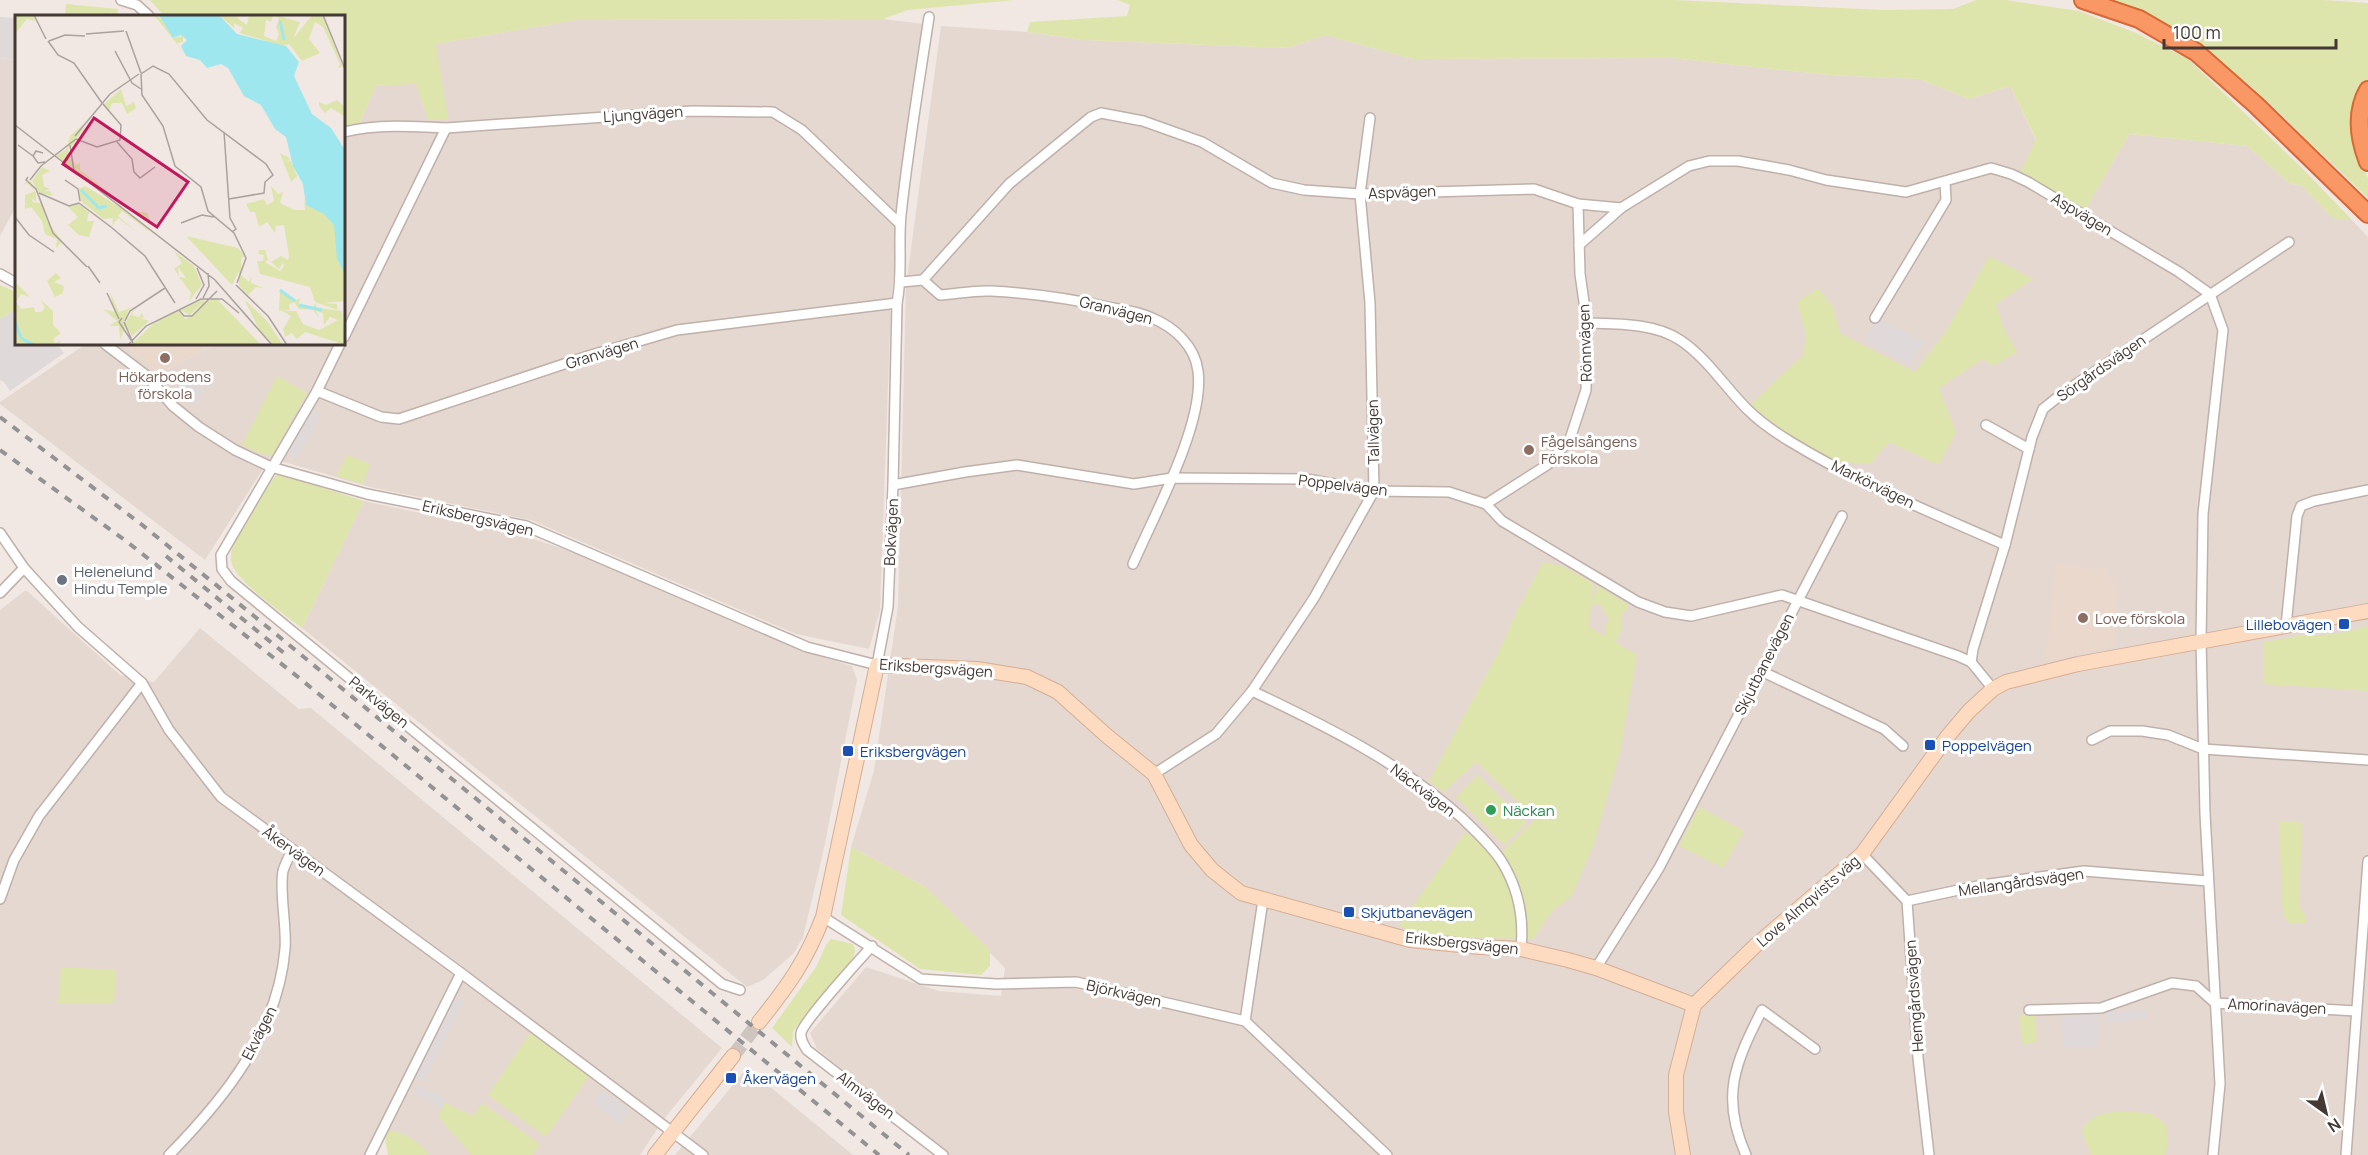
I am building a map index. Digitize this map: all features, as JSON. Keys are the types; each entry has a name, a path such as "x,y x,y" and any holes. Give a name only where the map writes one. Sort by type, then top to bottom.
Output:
{"highway":[{"path":"2083,0 2139,19 2196,52 2248,98 2368,214"},
{"path":"2368,90 2364,97 2360,119 2360,141 2368,162"}],"street":[{"path":"121,0 137,5 148,15"},
{"name":"Bokvägen","path":"759,1022 796,974 811,948 823,917 888,607 897,303 901,282 900,224 905,173 929,17"},
{"name":"Ljungvägen","path":"345,132 414,126 446,128 692,111 772,112 802,130 900,224"},
{"name":"Aspvägen","path":"923,280 1009,184 1091,117 1101,113 1143,121 1202,142 1272,183 1304,190 1360,194 1534,189 1578,204 1621,208 1689,166 1709,161 1738,161 1789,170 1826,180 1906,192 1991,168 2011,174 2179,272 2210,294"},
{"name":"Tallvägen","path":"1370,118 1360,194 1370,303 1374,491"},
{"path":"345,335 446,128"},
{"path":"1875,318 1946,200 1945,182"},
{"name":"Rönnvägen","path":"1486,504 1547,465 1570,440 1586,390 1587,323 1580,274 1578,204"},
{"path":"1580,245 1621,208"},
{"name":"Sörgårdsvägen","path":"1971,662 2029,449 2043,410 2063,393 2289,242"},
{"path":"0,274 15,282"},
{"path":"901,282 923,280"},
{"name":"Granvägen","path":"923,280 940,295 988,291 1075,299 1136,313 1170,327 1185,341 1198,370 1198,388 1193,417 1172,478"},
{"path":"2210,294 2223,330 2202,514 2201,641 2208,881 2220,1084 2214,1155"},
{"name":"Granvägen","path":"317,391 381,417 399,419 588,356 676,330 897,303"},
{"name":"Markörvägen","path":"1587,323 1634,326 1656,330 1679,339 1749,411 1790,442 1861,480 2004,545"},
{"name":"Eriksbergsvägen","path":"106,345 147,376 173,406 199,427 235,450 271,467 368,494 526,526 807,647 877,665 977,669 1027,677 1059,692 1107,736 1154,774 1191,844 1201,858 1241,893 1410,940 1521,949 1596,968 1694,1005"},
{"name":"Parkvägen","path":"340,345 317,391 221,555 222,569 231,581 722,984 740,990"},
{"path":"1986,425 2029,449"},
{"name":"Poppelvägen","path":"893,485 1017,465 1134,484 1172,478 1306,478 1374,491 1449,492 1486,504 1502,521 1638,602 1665,612 1691,616 1782,595 1971,662"},
{"path":"1133,564 1172,478"},
{"path":"2286,626 2297,516 2301,506 2314,501 2368,490"},
{"path":"1154,774 1215,734 1252,691 1314,598 1374,491"},
{"name":"Skjutbanevägen","path":"1596,968 1659,868 1842,516"},
{"name":"Åkervägen","path":"0,532 24,568 78,627 142,683 169,730 221,797 461,973 703,1155"},
{"path":"0,593 24,568"},
{"name":"Love Almqvists väg","path":"1694,1005 1755,946 1862,854 1947,737 1968,711 1993,689 2006,682 2078,664 2368,611"},
{"path":"1971,662 1993,689"},
{"path":"1761,671 1884,729 1904,746"},
{"path":"0,899 14,860 39,816 142,683"},
{"name":"Näckvägen","path":"1252,691 1310,718 1393,766 1440,798 1477,833 1493,849 1513,883 1523,930 1521,949"},
{"path":"2092,740 2110,731 2142,731 2168,735 2204,749 2368,760"},
{"name":"Ekvägen","path":"169,1155 206,1118 228,1090 275,1002 285,948 283,872 292,850"},
{"path":"1862,854 1907,901"},
{"path":"2346,1155 2368,861"},
{"name":"Mellangårdsvägen","path":"1907,901 1982,885 2084,871 2208,881"},
{"path":"1263,900 1245,1021 1387,1155"},
{"name":"Hemgårdsvägen","path":"1907,901 1918,1058 1930,1155"},
{"name":"Björkvägen","path":"823,917 921,979 996,984 1076,982 1245,1021"},
{"name":"Almvägen","path":"872,946 810,1018 801,1031 801,1041 807,1050 943,1155"},
{"path":"370,1155 461,973"},
{"name":"Amorinavägen","path":"2029,1010 2101,1008 2172,983 2196,986 2215,1003 2356,1011"},
{"path":"1683,1155 1676,1112 1676,1075 1694,1005"},
{"path":"1746,1155 1737,1135 1732,1082 1744,1046 1762,1010 1815,1049"},
{"path":"655,1155 733,1056"}],"shaded area":[{"path":"0,17 15,18 15,60 0,58"},
{"path":"883,19 924,24 910,107 891,302 880,610 869,649 796,634 531,520 370,487 270,458 205,560 0,404 85,345 124,345 160,373 215,345 345,345 345,128 358,126 376,86 416,83 428,120 435,44 576,20"},
{"path":"941,26 1027,32 1083,40 1288,48 1325,35 1413,59 1672,58 1829,75 1919,79 1969,99 2010,86 2036,140 2085,209 2129,134 2247,146 2289,183 2302,186 2335,219 2351,219 2368,237 2368,1155 949,1155 817,1049 810,1033 866,967 939,991 1001,996 1005,968 924,886 851,847 874,771 898,606 906,286"},
{"path":"0,58 15,60 15,208 0,236"},
{"path":"15,310 15,345 58,345 64,353 10,391 0,380 0,319"},
{"path":"1875,318 1924,340 1910,364 1866,342"},
{"name":"Hökarbodens förskola","path":"124,345 215,345 160,373"},
{"path":"187,378 206,391 195,405 177,392"},
{"path":"312,410 321,415 298,458 288,453"},
{"path":"364,501 515,533 570,551 800,650 852,666 857,680 823,853 803,937 794,953 763,980 747,987 302,628"},
{"name":"Love förskola","path":"2057,565 2104,568 2119,590 2114,646 2045,662"},
{"path":"26,590 120,675 154,682 200,628 299,709 311,708 722,1048 664,1119 640,1155 428,1155 386,1136 377,1155 0,1155 0,610"},
{"path":"456,997 464,1001 424,1081 416,1077"},
{"path":"2145,1010 2145,1019 2106,1023 2106,1012"},
{"path":"2061,1012 2097,1012 2098,1048 2064,1048"},
{"path":"747,1068 853,1155 675,1155"},
{"path":"416,1085 446,1098 442,1108 413,1093"},
{"path":"603,1091 629,1110 620,1122 593,1103"}],"green space":[{"path":"150,0 1015,0 908,10 883,19 576,20 436,44 448,119 428,120 416,84 376,86 358,126 345,128 345,15 163,15"},
{"path":"1117,0 1674,0 1884,10 1953,9 1976,0 2006,0 2079,11 2136,33 2188,59 2300,166 2351,219 2335,220 2302,186 2289,183 2247,146 2129,134 2085,210 2020,173 2036,139 2010,86 1969,99 1919,79 1829,75 1672,58 1413,59 1325,35 1288,48 1083,40 1027,32 1030,22 1127,16 1130,5"},
{"path":"2104,0 2323,0 2368,3 2368,81 2360,96 2356,153 2368,178 2368,198 2252,87 2200,47"},
{"path":"66,4 118,9 117,15 65,15"},
{"path":"1989,256 2033,279 1996,304 2003,327 2017,352 1993,366 1983,359 1939,388 1956,433 1938,465 1889,442 1871,463 1829,459 1799,442 1750,405 1803,355 1806,334 1797,302 1818,288 1833,307 1840,333 1915,372 1946,331"},
{"path":"0,285 15,292 15,310 0,319"},
{"path":"277,376 307,393 273,455 261,454 242,445"},
{"path":"347,455 370,464 363,484 336,476"},
{"path":"276,475 283,475 364,501 302,628 251,588 234,569 231,561 235,540 240,529"},
{"name":"Näckan","path":"1543,562 1565,567 1593,583 1592,602 1598,586 1628,604 1628,610 1622,613 1620,633 1614,641 1637,655 1620,752 1594,844 1571,897 1553,910 1533,939 1423,937 1399,926 1465,832 1499,855 1536,819 1476,762 1444,792 1429,781 1499,651","holes":["1601,605 1609,619 1605,626 1606,637 1589,627 1591,606"]},
{"path":"2368,625 2368,691 2263,684 2263,642 2337,633"},
{"name":"Näckan","path":"1478,775 1526,823 1504,845 1456,797"},
{"path":"1699,807 1744,831 1723,868 1679,846"},
{"path":"2279,821 2302,823 2299,907 2306,915 2305,923 2289,923 2284,916"},
{"path":"851,847 924,886 990,950 990,966 981,975 920,969 841,915"},
{"path":"831,939 853,944 855,951 853,958 793,1031 792,1047 772,1028 816,967"},
{"path":"61,967 116,970 114,1004 58,1003"},
{"path":"2035,1014 2037,1042 2022,1044 2019,1015"},
{"path":"530,1033 589,1076 546,1137 488,1095"},
{"path":"444,1102 473,1116 482,1103 540,1144 533,1155 472,1155 438,1117"},
{"path":"2129,1111 2152,1114 2166,1124 2168,1144 2165,1155 2091,1155 2082,1131 2086,1125 2102,1114"},
{"path":"392,1131 413,1140 430,1155 388,1155 385,1138 387,1132"}],"tunnel":[{"path":"733,1056 759,1022"}],"railway":[{"path":"0,417 141,524 226,593 909,1155"},
{"path":"0,450 126,541 298,677 879,1155"},
{"path":"166,556 284,653"}],"place":[{"name":"Hökarbodens förskola","path":"165,358"},
{"name":"Fågelsångens Förskola","path":"1529,450"},
{"name":"Helenelund Hindu Temple","path":"62,580"},
{"name":"Love förskola","path":"2083,618"},
{"name":"Lillebovägen","path":"2344,624"},
{"name":"Poppelvägen","path":"1930,745"},
{"name":"Eriksbergvägen","path":"848,751"},
{"name":"Näckan","path":"1491,810"},
{"name":"Skjutbanevägen","path":"1349,912"},
{"name":"Åkervägen","path":"731,1078"}]}
